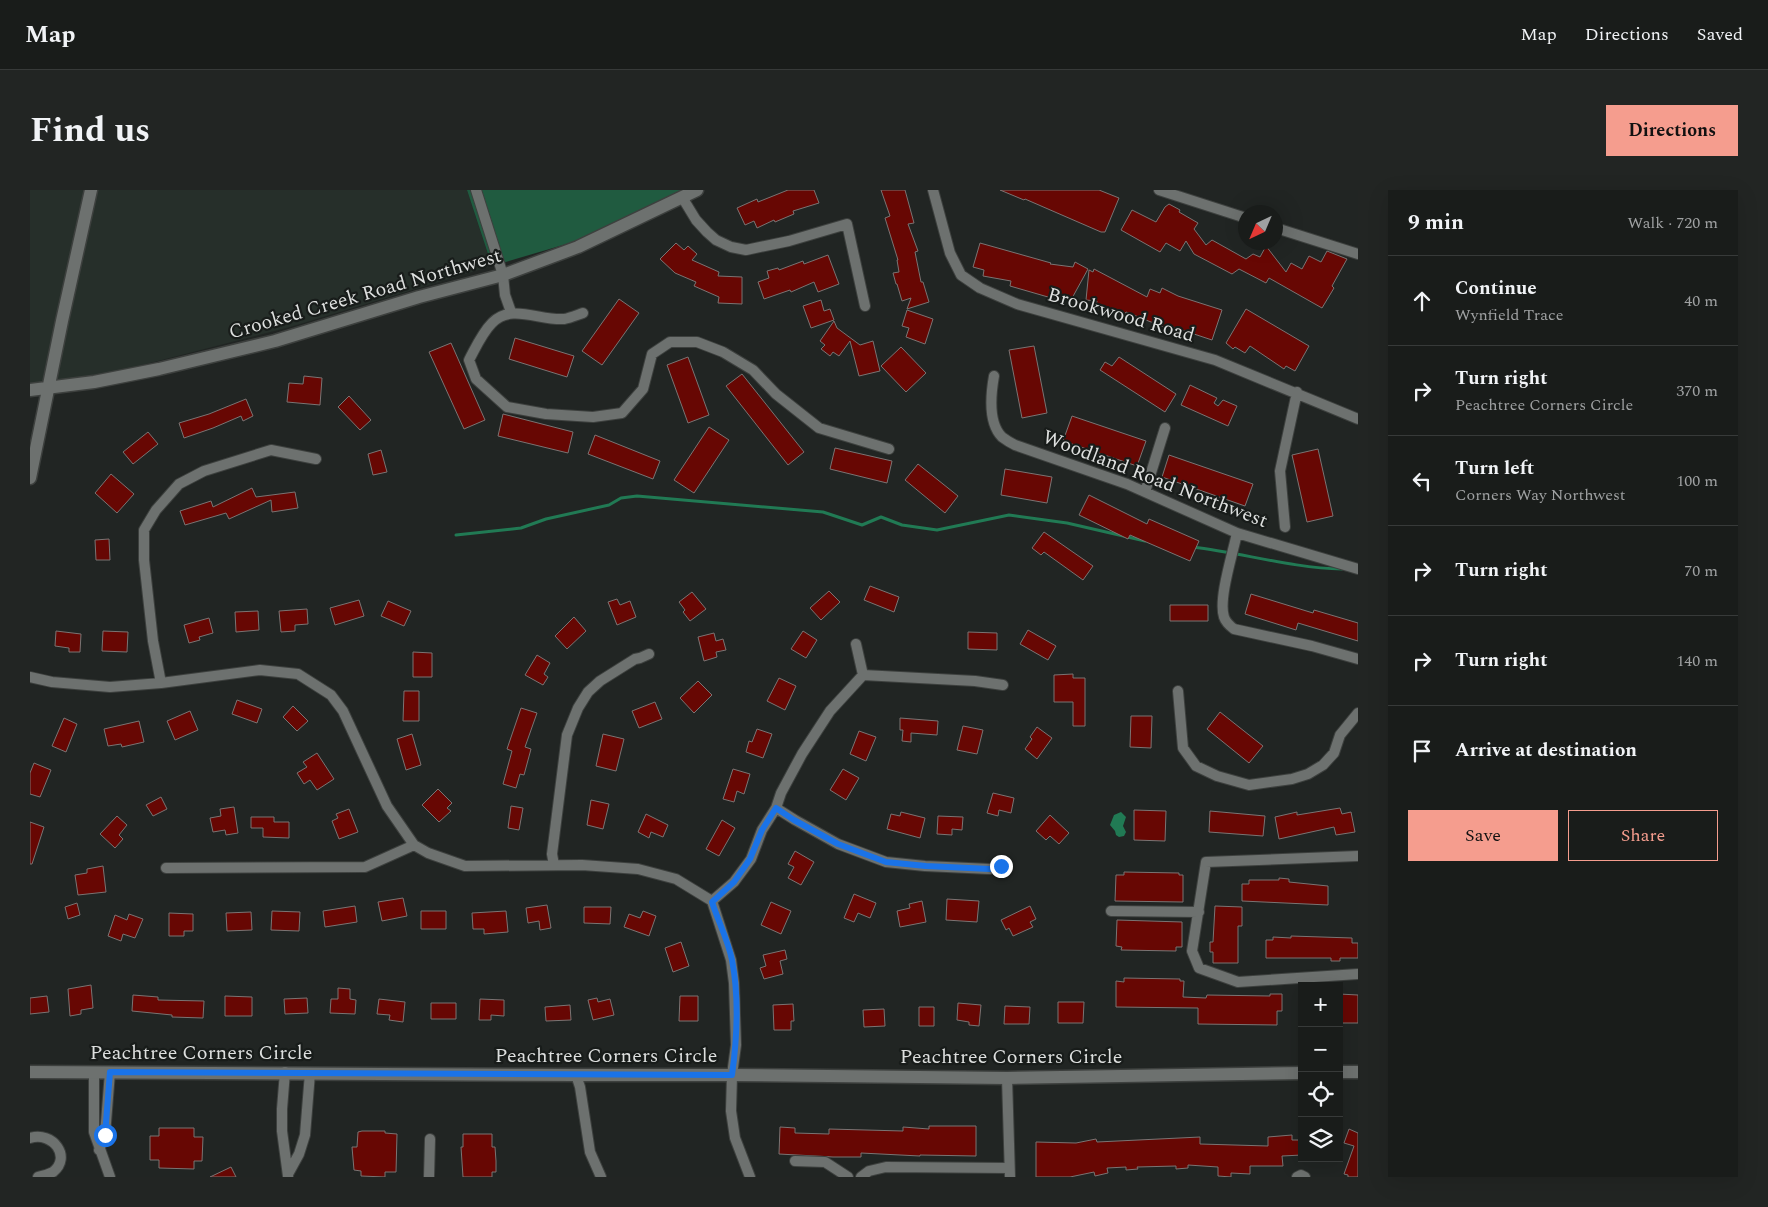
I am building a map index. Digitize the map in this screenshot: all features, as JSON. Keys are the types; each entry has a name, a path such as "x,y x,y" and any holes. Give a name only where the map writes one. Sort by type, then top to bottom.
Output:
{"street":[{"path":"30,478 92,190"},
{"path":"476,190 503,275 511,312"},
{"name":"Crooked Creek Road Northwest","path":"30,390 94,382 159,369 267,343 418,297 503,275 578,247 697,190"},
{"name":"Brookwood Road","path":"933,190 950,253 961,275 980,288 1017,304 1215,360 1358,418"},
{"path":"1159,190 1238,215"},
{"path":"682,197 696,220 716,240 730,247 746,250 773,245 847,224 865,306"},
{"path":"1283,230 1358,254"},
{"path":"582,313 565,319 511,312 493,321 483,334 469,360 476,379 508,408 546,414 594,417 622,413 643,389 652,354 670,342 697,342 723,352 753,370 776,394 819,428 890,449"},
{"name":"Woodland Road Northwest","path":"994,376 991,390 993,421 1001,436 1015,446 1076,465 1145,492 1237,533 1358,569"},
{"path":"1285,527 1280,471 1297,392"},
{"path":"1145,492 1165,428"},
{"path":"161,683 153,641 144,560 144,530 156,510 179,484 204,471 271,450 316,458"},
{"path":"1237,533 1223,594 1224,617 1228,624 1234,629 1312,646 1358,659"},
{"path":"856,644 863,674"},
{"path":"554,865 552,854 567,735 578,708 588,692 600,680 635,659 649,654"},
{"path":"30,677 52,682 110,687 161,683 260,670 298,674 331,695 343,711 387,806 414,845 428,853 465,866 582,865 638,869 676,879 712,902 732,960 736,1045 732,1075 731,1112 735,1138 750,1177"},
{"path":"863,674 895,678 949,679 1003,686"},
{"path":"712,902 734,882 750,859 762,830 776,808 786,786 816,733 830,712 863,674"},
{"path":"1178,691 1183,748 1196,766 1217,776 1249,785 1292,779 1308,774 1323,765 1334,753 1340,735 1358,713"},
{"path":"776,808 838,844 886,862 990,869 1001,866"},
{"path":"166,868 365,867 414,845"},
{"path":"1358,856 1206,862 1192,951 1199,968 1238,982 1358,974"},
{"path":"1111,911 1199,912"},
{"name":"Peachtree Corners Circle","path":"30,1072 285,1072 1007,1078 1298,1073"},
{"path":"94,1072 94,1132 110,1177"},
{"path":"99,1150 105,1135 110,1072"},
{"path":"285,1072 282,1131 288,1176"},
{"path":"1343,1072 1358,1072"},
{"path":"288,1176 299,1154 305,1135 310,1073"},
{"path":"576,1075 580,1087 590,1152 601,1177"},
{"path":"861,1177 869,1171 886,1167 1010,1172 1007,1078"},
{"path":"30,1138 38,1136 49,1138 57,1147 61,1156 60,1165 52,1173 37,1177 30,1172"},
{"path":"430,1140 430,1177"},
{"path":"795,1161 825,1162 848,1177"},
{"path":"1297,1177 1301,1175 1305,1177"}],"shaded area":[{"path":"30,190 467,190 492,266 290,327 30,394"},
{"path":"467,190 690,190 607,232 492,266"},
{"path":"1121,812 1126,817 1123,826 1126,832 1124,836 1119,837 1110,825 1114,815"}],"building":[{"path":"788,190 814,190 819,203 793,211 794,214 757,228 754,221 745,225 737,208 757,199 758,202"},
{"path":"881,190 905,190 914,223 908,224 918,251 915,252 921,282 923,282 929,302 907,309 911,298 902,301 893,273 899,272 898,260 885,218 890,216"},
{"path":"1000,190 1099,190 1119,198 1105,232 1101,232"},
{"path":"1169,204 1198,223 1194,229 1206,245 1212,240 1246,259 1253,254 1260,257 1264,250 1269,250 1286,272 1291,263 1302,269 1309,256 1321,262 1327,251 1347,259 1332,286 1334,288 1322,308 1269,278 1266,283 1239,269 1232,274 1194,254 1186,241 1180,251 1166,243 1160,252 1121,230 1132,210 1156,222"},
{"path":"676,243 684,250 688,246 697,254 692,260 719,272 718,276 742,277 742,304 718,303 719,297 694,286 696,282 675,273 660,259"},
{"path":"980,243 1050,264 1073,267 1075,262 1088,269 1071,300 1048,297 1010,286 1011,281 983,276 984,270 973,267"},
{"path":"828,255 839,284 818,292 814,282 791,292 790,290 764,299 758,282 769,278 767,271 778,268 779,270 803,261 804,264"},
{"path":"1094,269 1147,297 1150,289 1160,293 1162,288 1178,296 1222,310 1212,340 1167,325 1166,328 1126,312 1123,317 1109,308 1107,311 1096,306 1097,301 1086,300 1089,270 1093,272"},
{"path":"619,299 639,313 602,365 582,351"},
{"path":"821,300 824,311 830,309 834,320 811,328 803,306"},
{"path":"1246,309 1309,346 1295,371 1286,366 1284,369 1250,346 1245,353 1235,347 1233,349 1226,343"},
{"path":"907,310 933,319 925,344 906,337 909,328 902,326"},
{"path":"834,321 837,328 860,345 873,341 880,371 859,376 850,341 839,356 833,352 830,356 821,349 825,345 820,341"},
{"path":"515,338 574,356 567,377 509,359"},
{"path":"451,343 485,420 464,429 429,352"},
{"path":"1034,346 1047,413 1022,418 1009,350"},
{"path":"901,347 926,373 906,392 881,366"},
{"path":"688,357 709,415 688,423 667,365"},
{"path":"1119,357 1176,394 1165,412 1100,370 1105,362 1112,366"},
{"path":"742,374 804,452 788,465 726,386"},
{"path":"304,376 322,378 320,405 287,402 289,383 303,384"},
{"path":"1190,385 1217,398 1214,403 1218,406 1223,400 1237,406 1228,426 1181,405"},
{"path":"349,396 371,420 360,430 338,407"},
{"path":"246,399 253,416 243,421 241,416 184,438 179,423 209,414"},
{"path":"503,414 573,432 568,453 498,436"},
{"path":"1072,416 1146,441 1137,466 1063,441"},
{"path":"709,427 729,440 694,493 674,480"},
{"path":"148,432 158,444 133,464 123,452"},
{"path":"595,435 660,461 653,479 588,454"},
{"path":"835,448 892,461 887,483 830,469"},
{"path":"1318,449 1333,516 1307,522 1292,455"},
{"path":"381,450 387,472 373,475 368,454"},
{"path":"1169,455 1253,484 1245,506 1162,477"},
{"path":"918,464 958,496 945,513 905,480"},
{"path":"1005,469 1052,477 1047,503 1001,495"},
{"path":"111,474 134,494 117,513 95,493"},
{"path":"252,488 256,497 295,492 298,508 272,512 271,500 229,519 226,513 185,525 180,511 211,501 213,507"},
{"path":"1089,495 1147,524 1149,519 1199,541 1190,561 1130,535 1128,539 1079,515"},
{"path":"1044,532 1093,566 1083,580 1044,552 1041,555 1032,548"},
{"path":"109,539 110,560 96,560 95,540"},
{"path":"870,586 899,597 894,612 864,600"},
{"path":"829,591 840,602 821,620 810,608"},
{"path":"692,592 706,609 690,621 683,612 685,610 679,602"},
{"path":"1251,594 1313,613 1314,610 1358,623 1358,641 1298,623 1296,630 1245,614"},
{"path":"617,599 620,605 630,601 636,617 617,625 608,602"},
{"path":"359,600 364,616 335,625 330,608"},
{"path":"388,601 411,611 404,626 381,616"},
{"path":"1170,605 1208,605 1208,621 1170,621"},
{"path":"307,609 308,624 295,625 295,631 281,632 279,611"},
{"path":"258,611 259,630 236,632 235,612"},
{"path":"574,617 586,631 567,649 555,636"},
{"path":"209,618 213,633 199,637 200,640 189,643 184,625"},
{"path":"1028,630 1056,646 1048,660 1020,644"},
{"path":"56,631 81,634 80,652 69,652 69,648 55,646"},
{"path":"103,631 128,632 127,652 102,651"},
{"path":"803,631 817,640 806,658 791,649"},
{"path":"968,632 997,633 997,650 968,649"},
{"path":"714,633 716,641 723,639 726,650 716,652 717,657 704,661 698,637"},
{"path":"413,652 432,653 432,677 413,677"},
{"path":"537,655 550,663 544,674 548,677 543,685 525,675"},
{"path":"1073,674 1073,678 1085,678 1085,726 1073,726 1073,702 1054,702 1054,675"},
{"path":"779,678 796,686 785,710 767,701"},
{"path":"698,681 712,695 694,713 680,698"},
{"path":"404,691 419,691 419,721 403,721"},
{"path":"237,700 262,709 257,723 232,714"},
{"path":"655,702 662,719 639,728 632,711"},
{"path":"293,706 308,721 297,731 283,717"},
{"path":"521,708 537,713 525,747 531,749 524,775 520,774 516,788 503,784 512,751 507,749"},
{"path":"190,711 198,730 175,740 167,721"},
{"path":"1220,712 1263,746 1249,763 1207,729"},
{"path":"1131,716 1152,716 1151,748 1130,747"},
{"path":"64,718 77,724 66,752 52,746"},
{"path":"900,718 938,721 937,735 911,733 911,742 902,741 903,730 900,730"},
{"path":"139,721 144,742 122,747 121,744 108,746 104,729"},
{"path":"963,726 983,730 977,754 957,750"},
{"path":"1037,727 1052,738 1037,759 1025,749"},
{"path":"757,729 772,734 763,758 746,752 749,741 752,742"},
{"path":"859,731 876,737 866,761 850,754"},
{"path":"412,734 421,765 406,770 397,739"},
{"path":"603,734 624,739 616,771 596,766"},
{"path":"317,753 334,779 317,790 310,780 304,784 297,773 307,767 303,762"},
{"path":"34,763 51,770 40,797 30,794 30,773"},
{"path":"733,769 750,774 744,794 737,791 734,802 723,799"},
{"path":"843,769 859,778 846,800 830,790"},
{"path":"438,789 452,803 447,808 451,811 439,822 422,805"},
{"path":"993,793 1014,798 1011,813 999,810 998,816 987,813"},
{"path":"161,797 167,809 153,816 146,805"},
{"path":"591,800 609,804 603,829 587,825"},
{"path":"511,806 523,808 519,830 508,828"},
{"path":"234,807 238,833 226,835 225,830 213,832 210,818 221,816 220,809"},
{"path":"1340,808 1342,814 1351,812 1355,832 1336,835 1334,827 1279,839 1275,817 1297,812 1297,815"},
{"path":"349,809 358,832 339,839 332,821 338,818 336,814"},
{"path":"1134,810 1166,811 1165,841 1134,840"},
{"path":"1210,811 1265,816 1263,836 1209,832"},
{"path":"901,812 925,818 920,838 887,829 891,814 900,816"},
{"path":"646,814 668,825 663,837 651,832 649,838 638,832"},
{"path":"1050,815 1069,833 1059,844 1050,836 1046,840 1036,831"},
{"path":"117,816 127,825 119,835 123,839 115,848 100,834"},
{"path":"938,816 963,817 962,830 952,829 952,835 937,834"},
{"path":"251,817 274,817 274,822 289,822 289,838 263,837 263,828 251,828"},
{"path":"722,820 735,828 719,856 706,849"},
{"path":"30,822 44,827 32,864 30,864"},
{"path":"795,851 814,862 801,885 788,878 794,867 788,864"},
{"path":"103,866 106,892 78,895 75,875 87,873 87,869"},
{"path":"1124,872 1179,873 1179,875 1183,875 1183,902 1115,901 1116,875 1124,875"},
{"path":"1279,878 1289,879 1289,882 1328,886 1328,905 1242,901 1242,884 1249,884 1249,880 1279,880"},
{"path":"854,894 876,903 870,918 858,913 854,922 844,918"},
{"path":"403,898 407,916 382,921 378,902"},
{"path":"947,899 979,901 977,922 946,920"},
{"path":"922,901 926,922 900,927 897,911 910,908 909,904"},
{"path":"771,902 791,911 781,934 761,925"},
{"path":"77,903 80,915 68,919 65,907"},
{"path":"547,905 551,928 540,930 539,921 528,923 526,908"},
{"path":"355,906 357,922 325,927 323,911"},
{"path":"1030,906 1036,919 1030,922 1033,927 1013,936 1009,928 1006,930 1001,920"},
{"path":"1215,906 1242,907 1242,926 1238,926 1238,963 1213,963 1213,952 1210,952 1210,942 1213,942"},
{"path":"584,907 611,907 610,924 584,923"},
{"path":"272,911 300,912 299,931 271,930"},
{"path":"421,911 446,911 446,929 421,929"},
{"path":"506,911 508,932 484,934 484,929 473,929 472,913"},
{"path":"643,911 656,916 649,936 624,927 629,914 640,918"},
{"path":"251,912 252,930 227,931 226,913"},
{"path":"169,913 193,914 193,931 184,931 184,936 169,936"},
{"path":"129,914 143,919 135,938 123,934 121,941 108,936 115,915 127,920"},
{"path":"1117,920 1182,922 1182,947 1176,947 1176,951 1121,950 1122,947 1116,946"},
{"path":"1291,936 1352,938 1352,943 1358,943 1358,958 1340,958 1340,961 1331,961 1331,958 1266,958 1266,940 1273,940 1273,937 1291,938"},
{"path":"681,942 689,966 673,972 665,948"},
{"path":"785,950 787,959 780,961 783,974 764,979 760,968 766,966 763,955"},
{"path":"1124,978 1180,979 1180,981 1184,981 1183,997 1206,998 1207,995 1270,996 1270,994 1282,994 1282,1011 1277,1011 1277,1025 1198,1024 1198,1008 1116,1007 1116,981 1124,982"},
{"path":"91,985 93,1008 81,1010 81,1014 70,1016 68,989"},
{"path":"338,988 350,989 350,999 356,1000 355,1014 330,1013 331,999 338,999"},
{"path":"1343,994 1358,995 1358,1023 1343,1023"},
{"path":"133,995 158,997 158,1000 204,1001 203,1018 172,1017 172,1015 132,1011"},
{"path":"47,996 49,1012 30,1014 30,998"},
{"path":"225,996 252,997 252,1016 225,1016"},
{"path":"680,996 698,996 698,1021 679,1021"},
{"path":"307,998 308,1013 285,1014 284,999"},
{"path":"597,998 598,1002 610,999 614,1015 593,1020 588,1000"},
{"path":"379,999 405,1002 403,1022 389,1020 390,1015 377,1014"},
{"path":"480,999 504,1000 504,1016 491,1015 491,1020 479,1020"},
{"path":"1058,1002 1084,1002 1083,1023 1058,1023"},
{"path":"431,1003 456,1003 456,1019 431,1019"},
{"path":"958,1003 981,1005 979,1026 969,1025 969,1022 957,1020"},
{"path":"793,1004 794,1021 791,1021 791,1030 774,1030 773,1005"},
{"path":"570,1005 571,1020 546,1021 545,1007"},
{"path":"1005,1006 1030,1007 1029,1024 1004,1024"},
{"path":"919,1007 934,1007 934,1026 919,1026"},
{"path":"884,1009 885,1026 864,1027 863,1010"},
{"path":"929,1126 976,1126 976,1156 861,1153 861,1157 833,1157 779,1154 780,1127 795,1128 795,1133 829,1134 829,1129 903,1131 903,1127 929,1129"},
{"path":"159,1128 194,1128 194,1137 203,1137 202,1161 194,1161 194,1169 159,1168 159,1160 150,1160 150,1136 159,1136"},
{"path":"1349,1129 1358,1133 1358,1177 1348,1177 1348,1175 1344,1174 1354,1146 1344,1143"},
{"path":"385,1131 385,1133 397,1134 396,1172 385,1172 385,1177 361,1176 361,1171 354,1170 352,1147 357,1147 358,1132"},
{"path":"463,1134 492,1134 492,1147 495,1147 496,1172 492,1172 492,1177 463,1177 461,1147 463,1147"},
{"path":"1292,1135 1292,1140 1298,1140 1298,1155 1282,1156 1283,1166 1250,1166 1250,1174 1231,1173 1231,1177 1218,1176 1218,1167 1188,1165 1188,1168 1176,1169 1176,1166 1137,1167 1138,1169 1126,1170 1126,1167 1107,1168 1108,1173 1095,1176 1094,1172 1070,1177 1036,1177 1036,1142 1076,1143 1096,1139 1097,1142 1200,1137 1200,1144 1268,1146 1268,1137"},
{"path":"231,1167 236,1177 210,1177"}],"waterway":[{"path":"456,535 521,528 546,519 609,505 621,498 637,496 823,512 862,525 881,517 902,525 937,530 1009,515 1067,523 1145,541"},
{"path":"1193,547 1305,566 1342,569"}],"route":[{"path":"105,1135 110,1072 732,1075 736,1045 732,960 712,902 734,882 750,859 762,830 776,808 838,844 886,862 990,869 1001,866"}]}
